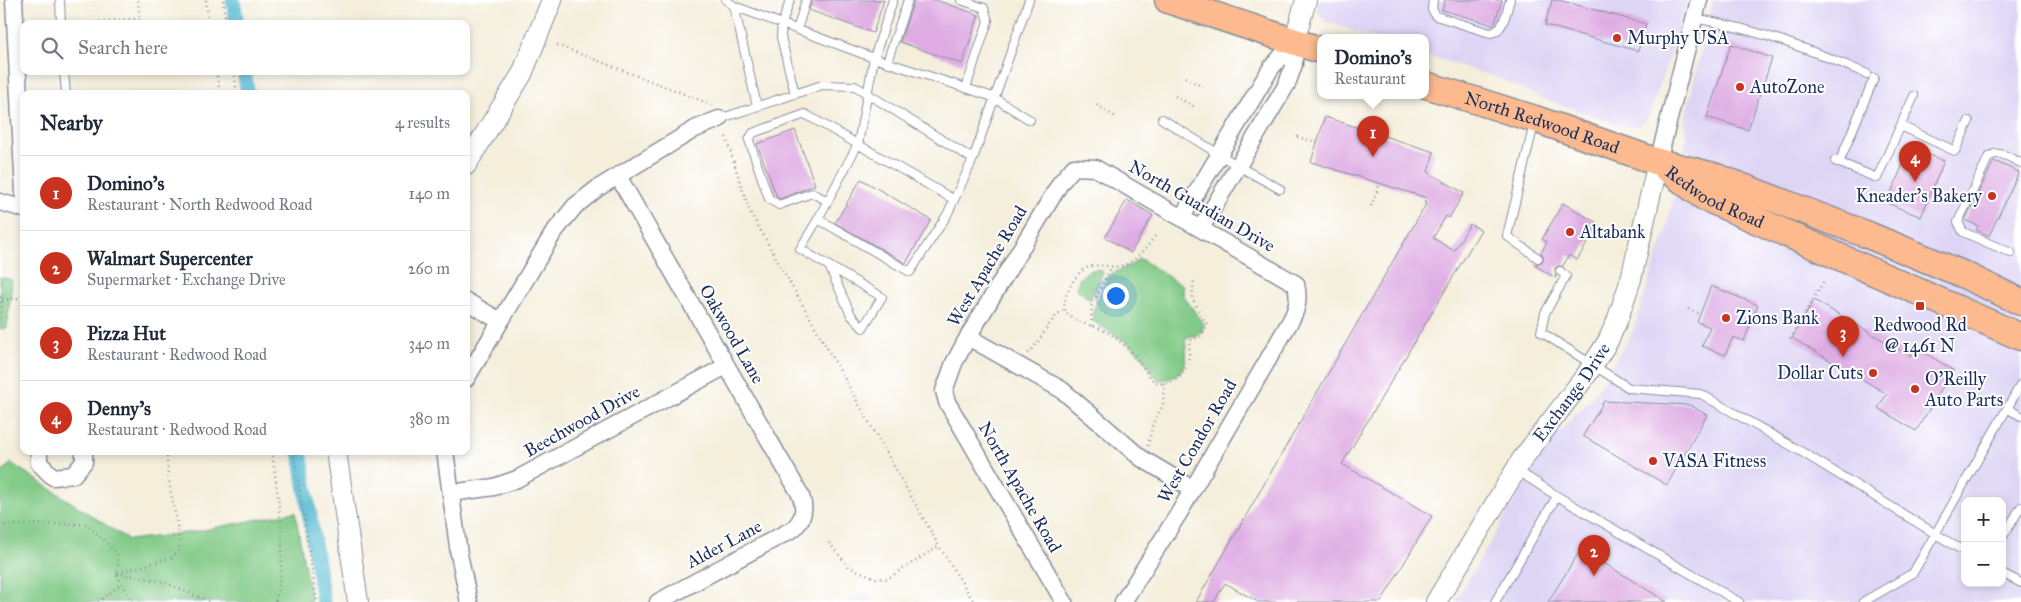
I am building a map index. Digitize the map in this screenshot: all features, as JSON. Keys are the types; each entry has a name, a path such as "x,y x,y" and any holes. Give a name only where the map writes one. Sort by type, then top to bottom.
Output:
{"main road":[{"path":"1168,0 1317,49"},
{"name":"North Redwood Road","path":"1429,85 1535,119 1658,162"},
{"name":"Redwood Road","path":"1658,162 1714,176 1868,235 1962,274 2021,302"},
{"name":"Redwood Road","path":"1658,162 1704,197 2021,337"}],"street":[{"path":"14,0 20,92"},
{"path":"470,158 522,74 552,0"},
{"path":"1201,228 1291,74 1294,64 1294,42 1306,0"},
{"path":"1658,162 1698,0"},
{"path":"1182,217 1271,68 1294,42"},
{"path":"470,372 564,218 586,196 696,129 717,112"},
{"name":"Exchange Drive","path":"1436,602 1516,470 1539,436 1593,366 1608,342 1625,300 1658,162"},
{"name":"North Guardian Drive","path":"1074,167 1095,168 1182,217 1296,284 1299,297"},
{"name":"West Apache Road","path":"944,390 954,362 968,337 1061,182 1074,167"},
{"name":"Oakwood Lane","path":"618,176 800,494 803,501 803,514"},
{"path":"0,202 20,208"},
{"name":"West Condor Road","path":"1123,602 1193,489 1296,312 1299,297"},
{"path":"470,303 500,321"},
{"path":"968,337 1062,390 1141,458 1193,489"},
{"name":"Beechwood Drive","path":"451,493 494,487 517,479 726,366"},
{"name":"North Apache Road","path":"944,390 947,402 1064,602"},
{"path":"39,455 39,463 53,477 73,475 84,462 84,455"},
{"path":"337,455 358,602"},
{"path":"446,455 459,554 469,602"},
{"name":"Alder Lane","path":"658,602 793,529 803,514"}],"lane":[{"path":"60,0 61,20"},
{"path":"726,0 734,6 874,58 993,97 1030,120"},
{"path":"790,0 782,24 781,37 795,94"},
{"path":"798,30 806,0"},
{"path":"829,266 852,315 863,328 882,297 800,249 858,144 874,58 893,0"},
{"path":"887,62 908,0"},
{"path":"960,0 984,8 988,20 966,88"},
{"path":"818,219 910,272 947,215 973,159 993,97 1029,0"},
{"path":"1433,0 1432,9 1436,16 1490,32 1501,28 1510,0"},
{"path":"734,6 757,106"},
{"path":"1694,18 1766,34 1814,51 1871,76 1837,162 1877,178 1914,96"},
{"path":"64,75 66,90"},
{"path":"717,112 757,106 822,85 855,86 973,159"},
{"path":"828,201 812,192 779,205 769,198 749,140 753,133 805,114 953,199"},
{"path":"1162,119 1238,166 1280,189"},
{"path":"1535,119 1507,236 1538,258"},
{"path":"1901,126 1955,151 1969,121"},
{"path":"2010,253 1963,232 1958,222 1992,153 1998,152 2021,163"},
{"path":"1560,271 1566,276 1545,313 1541,332 1629,388 1701,394 1802,452 1961,550"},
{"path":"1863,602 1913,573 2008,410 2021,384"},
{"path":"2008,410 2021,416"},
{"path":"1516,470 1739,602"},
{"path":"1495,602 1557,496"},
{"path":"2006,531 2021,507"},
{"path":"2006,575 2021,583"}],"path":[{"path":"138,0 140,20"},
{"path":"206,0 208,20"},
{"path":"223,0 226,20"},
{"path":"122,20 136,20"},
{"path":"557,46 717,112"},
{"path":"217,75 219,90"},
{"path":"235,75 236,90"},
{"path":"1186,77 1206,89"},
{"path":"1175,96 1195,107"},
{"path":"1097,105 1116,118"},
{"path":"726,137 749,210 939,546 974,602"},
{"path":"1297,137 1317,142"},
{"path":"1371,206 1379,186"},
{"path":"1155,236 1144,252 1128,263 1112,266 1094,265 1084,268 1068,291 1064,301 1070,316 1105,331 1119,340 1137,359 1150,377 1158,383 1164,383 1179,377 1190,357 1189,342 1201,336 1207,325 1192,298 1194,280"},
{"path":"1092,326 1091,307 1112,266"},
{"path":"1790,339 1824,281"},
{"path":"0,297 2,300 0,314"},
{"path":"2,300 18,298"},
{"path":"1023,356 1034,347 1054,316 1066,309"},
{"path":"1688,309 1700,314"},
{"path":"1148,447 1153,423 1163,405 1164,383"},
{"path":"116,573 171,558 180,549 167,455"},
{"path":"272,455 282,534 282,564 275,602"},
{"path":"294,455 317,602"},
{"path":"0,525 87,524 117,553 118,564 116,573 132,602"},
{"path":"829,543 849,567 876,578 887,578 939,546"},
{"path":"116,573 161,581 210,602"},
{"path":"98,602 122,583"}],"shaded area":[{"path":"1318,0 1687,0 1650,115 1642,124 1632,127 1627,127 1544,99 1501,79 1429,56 1429,34 1363,34 1326,22 1317,11"},
{"path":"1713,0 2021,0 2021,602 1455,602 1546,447 1595,394 1632,333 1667,227 1687,136 1685,125"},
{"path":"864,592 869,602 846,602"}],"green space":[{"path":"1139,258 1183,286 1183,295 1204,325 1200,333 1187,337 1185,341 1186,356 1182,369 1173,377 1166,379 1158,380 1142,356 1134,348 1093,321 1094,308 1109,275 1133,264"},
{"path":"1098,269 1103,272 1090,300 1077,289 1079,279 1088,271"},
{"path":"0,277 12,280 7,328 0,329"},
{"path":"11,463 129,540 193,532 295,512 311,602 0,602 0,474"}],"building":[{"path":"812,0 884,0 873,33 809,10"},
{"path":"914,0 936,0 979,15 962,64 900,42"},
{"path":"1445,0 1502,0 1494,25 1442,10"},
{"name":"Murphy USA","path":"1552,0 1559,0 1646,24 1638,51 1545,25"},
{"name":"AutoZone","path":"1731,44 1772,58 1748,130 1707,117"},
{"path":"1325,117 1434,152 1428,172 1464,193 1449,218 1446,216 1433,238 1454,251 1470,224 1481,230 1342,464 1432,516 1381,602 1258,602 1225,583 1214,602 1196,602 1426,204 1424,203 1427,198 1311,162"},
{"path":"795,130 815,185 780,199 777,197 757,144"},
{"path":"1910,147 1944,161 1921,217 1887,203"},
{"name":"Kneader's Bakery","path":"1994,161 2019,172 1989,236 1976,230 1978,226 1965,220"},
{"path":"861,179 931,220 906,263 835,223"},
{"path":"1127,200 1153,215 1131,253 1105,237"},
{"name":"Altabank","path":"1563,203 1599,224 1577,260 1569,255 1563,266 1555,268 1556,278 1534,265 1543,261 1541,253 1547,242 1542,239"},
{"name":"Zions Bank","path":"1711,286 1758,305 1744,341 1733,337 1725,355 1702,346 1710,327 1697,322"},
{"path":"1814,300 1910,356 1915,347 1953,370 1916,431 1878,408 1887,394 1792,338"},
{"name":"VASA Fitness","path":"1604,401 1690,405 1707,415 1667,485 1583,436"},
{"path":"1581,549 1667,602 1548,602"}],"waterway":[{"path":"233,0 236,20"},
{"path":"245,75 247,90"},
{"path":"301,455 323,602"}],"place":[{"name":"Murphy USA","path":"1617,38"},
{"name":"AutoZone","path":"1740,87"},
{"name":"Domino's","path":"1373,157"},
{"name":"Denny's","path":"1915,182"},
{"name":"Kneader's Bakery","path":"1992,196"},
{"name":"Altabank","path":"1570,232"},
{"name":"Redwood Rd @ 1461 N","path":"1920,306"},
{"name":"Zions Bank","path":"1726,318"},
{"name":"Pizza Hut","path":"1843,357"},
{"name":"Dollar Cuts","path":"1873,373"},
{"name":"O'Reilly Auto Parts","path":"1915,389"},
{"name":"VASA Fitness","path":"1653,461"},
{"name":"Walmart Supercenter","path":"1594,576"}]}
